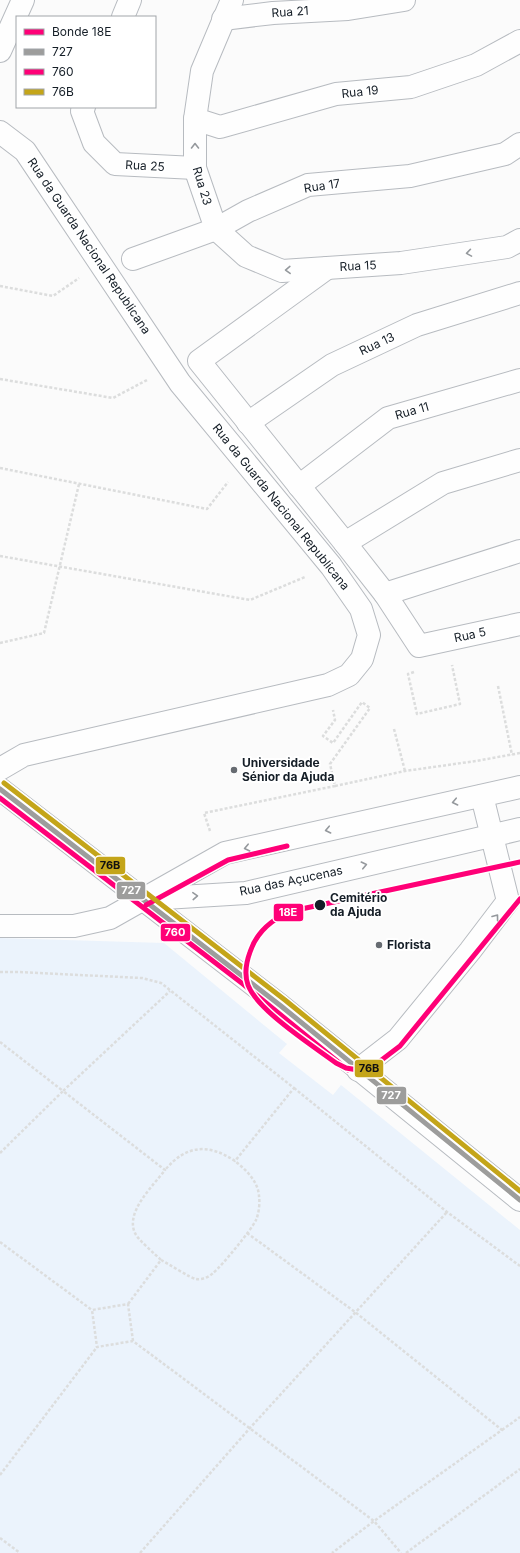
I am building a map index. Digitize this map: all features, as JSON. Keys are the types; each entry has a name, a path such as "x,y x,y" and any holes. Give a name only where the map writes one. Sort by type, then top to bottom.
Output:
{"street":[{"path":"0,51 22,0"},
{"path":"123,16 130,0"},
{"name":"Rua 23","path":"232,0 202,71 195,119 195,168 216,229 246,256 282,271 327,268"},
{"name":"Rua 21","path":"223,20 273,13 348,9 404,0"},
{"name":"Rua 19","path":"195,119 220,127 336,94 411,87 476,65 520,41"},
{"name":"Rua 25","path":"84,108 82,111 94,143 115,164 195,168"},
{"name":"Rua da Guarda Nacional Republicana","path":"0,132 25,151 180,383 331,566 361,610 369,635 362,659 349,675 328,685 24,755 0,769"},
{"name":"Rua 17","path":"134,259 216,229 248,211 308,185 410,176 504,154 520,144"},
{"name":"Rua 15","path":"248,423 199,361 327,268 401,263 516,245"},
{"name":"Rua 13","path":"248,423 332,365 417,325 520,293"},
{"name":"Rua 11","path":"299,486 388,418 520,380"},
{"path":"248,423 385,594 520,551"},
{"path":"345,543 443,483 520,460"},
{"name":"Rua 5","path":"385,594 419,646 520,624"},
{"path":"0,926 74,926 110,918 225,853 520,787"},
{"path":"0,789 281,1006 520,1200"},
{"path":"358,1070 398,1039 470,951 508,901 482,796"},
{"name":"Rua das Açucenas","path":"142,899 246,893 520,829"}],"path":[{"path":"0,286 53,296 101,264"},
{"path":"0,379 113,398 170,367"},
{"path":"0,468 206,509 245,462"},
{"path":"0,643 44,633 79,484"},
{"path":"0,556 250,600 331,566"},
{"path":"408,674 417,714 453,706 460,704 452,664"},
{"path":"498,686 512,755"},
{"path":"335,720 323,736 333,743 362,702 370,708 330,764 335,786"},
{"path":"394,729 405,771"},
{"path":"210,831 204,813 405,771 520,753"},
{"path":"0,972 142,978 161,983 447,1212 520,1266"},
{"path":"0,1153 63,1091 170,991"},
{"path":"0,1042 165,1170"},
{"path":"235,1161 294,1088"},
{"path":"199,1149 212,1150 225,1154 235,1161 247,1170 255,1182 259,1195 259,1208 256,1220 214,1273 205,1278 196,1279 161,1260 135,1234 132,1222 135,1210 165,1170 184,1152 199,1149"},
{"path":"140,1553 250,1428 447,1212"},
{"path":"247,1233 356,1312 502,1430"},
{"path":"0,1242 92,1310 97,1347"},
{"path":"92,1310 128,1304 161,1260"},
{"path":"128,1304 133,1341 374,1521 400,1553"},
{"path":"0,1474 97,1347 133,1341"},
{"path":"332,1553 374,1521 520,1417"},
{"path":"406,1553 520,1469"},
{"path":"0,1538 20,1553"}],"shaded area":[{"path":"0,938 164,943 287,1044 279,1053 333,1095 341,1085 520,1230 520,1553 0,1553"}],"tram line":[{"name":"18E","path":"520,862 292,911 285,914 266,927 253,945 246,968 248,985 253,995 274,1016 336,1063 346,1068 358,1070 371,1068 400,1046 520,899"}],"transit line":[{"name":"76B","path":"4,783 285,1000 520,1191"},
{"name":"727","path":"0,789 281,1006 520,1200"},
{"name":"760","path":"0,798 243,984 348,1070"},
{"name":"760","path":"146,905 228,860 287,846"}],"place":[{"name":"Universidade Sénior da Ajuda","path":"234,770"},
{"name":"Cemitério da Ajuda","path":"320,905"},
{"name":"Florista","path":"379,945"}]}
